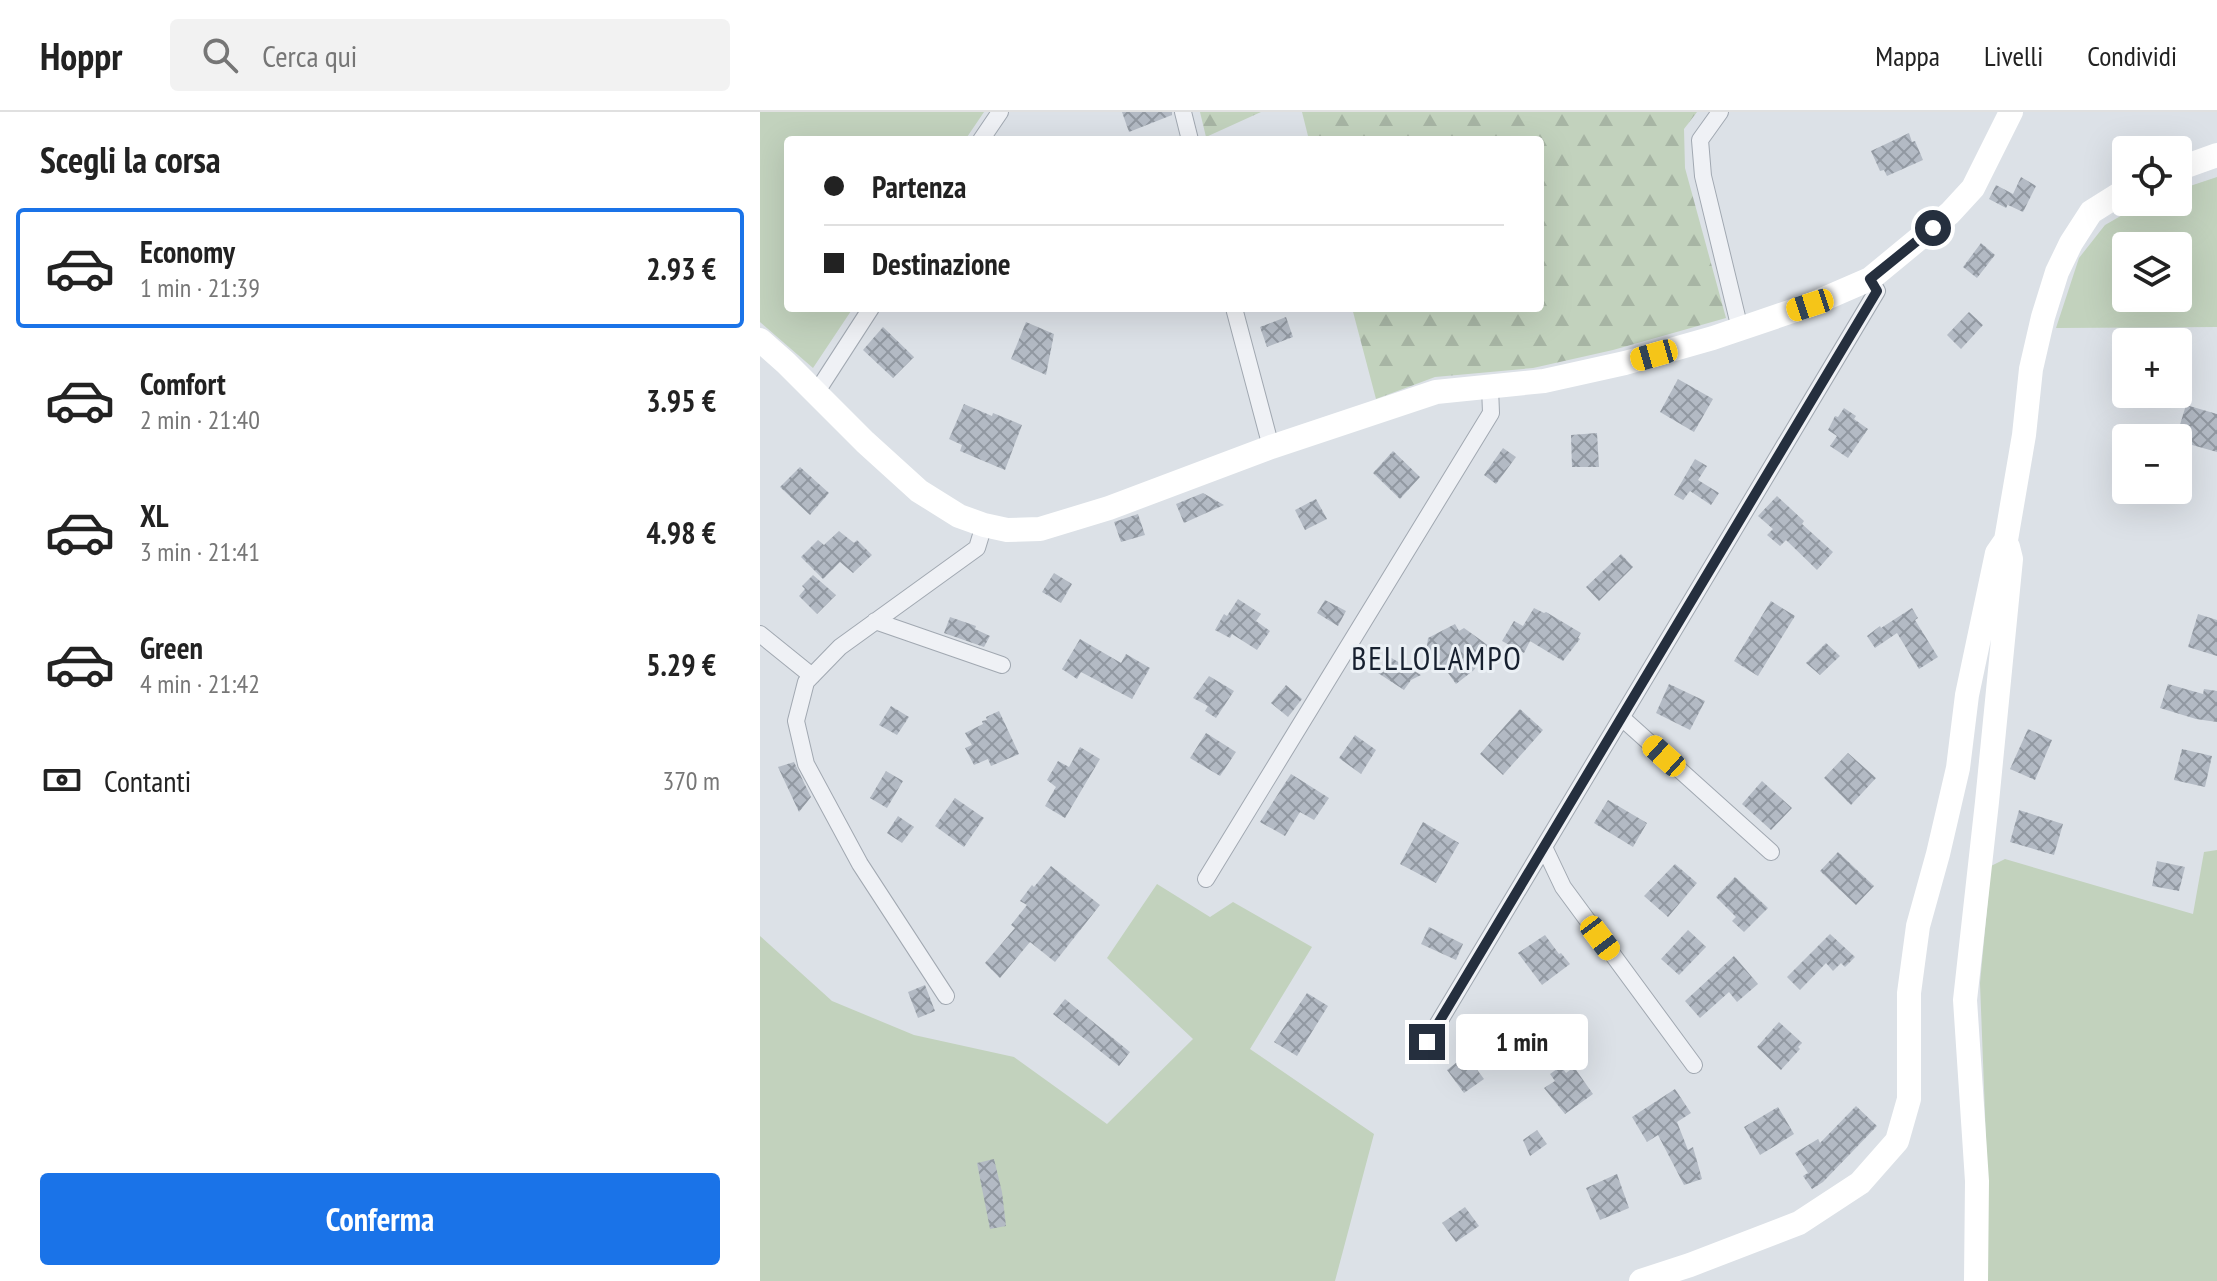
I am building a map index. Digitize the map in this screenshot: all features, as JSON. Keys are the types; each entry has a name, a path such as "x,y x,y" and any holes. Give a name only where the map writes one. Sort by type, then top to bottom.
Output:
{"main road":[{"path":"760,340 919,491 959,516 984,525 1007,530 1040,529 1109,508 1271,447 1436,392 1544,381 1625,363 1810,305 1870,279 1939,223 1973,188 2011,112"},
{"path":"2192,164 2217,155"},
{"path":"1976,1281 1977,1181 1965,1000 2011,559 2006,540 2024,435 2031,369 2043,317 2057,272 2071,243 2091,212 2112,199"},
{"path":"1641,1281 1799,1223 1860,1183 1897,1141 1909,1099 1909,993 1918,926 1958,768 1967,695 1997,553 2006,540"}],"street":[{"path":"984,136 1000,112"},
{"path":"1183,112 1189,136"},
{"path":"1720,112 1700,140 1703,176 1740,329"},
{"path":"1427,1042 1877,291 1870,279"},
{"path":"816,393 868,312"},
{"path":"1235,312 1271,447"},
{"path":"1206,879 1491,413 1490,387"},
{"path":"946,996 860,864 806,764 796,721 806,682 840,647 977,548 984,525"},
{"path":"875,621 1002,665"},
{"path":"760,634 812,676"},
{"path":"1622,718 1771,852"},
{"path":"1544,847 1563,887 1694,1065"}],"green space":[{"path":"760,112 984,112 968,136 784,136 784,312 850,312 813,368 760,322"},
{"path":"1200,112 1261,112 1208,136"},
{"path":"1302,112 1697,112 1684,129 1685,168 1726,318 1613,350 1533,368 1435,377 1376,399 1353,312 1544,312 1544,136 1308,136"},
{"path":"2217,177 2217,327 2056,328 2079,258 2105,225 2121,216 2192,216 2192,185"},
{"path":"2217,850 2217,1281 1988,1281 1980,983 1991,866 2005,859 2193,914 2204,852"},
{"path":"1157,884 1210,917 1233,902 1312,947 1250,1049 1374,1134 1335,1281 760,1281 760,936 832,1001 914,1035 1014,1057 1107,1124 1193,1039 1107,958"}],"building":[{"path":"1122,112 1172,112 1172,115 1129,132"},
{"path":"1909,133 1923,160 1887,176 1884,170 1880,171 1871,151"},
{"path":"2021,177 2036,186 2023,212 2008,205 2009,202 2006,208 1989,199 1996,185 2013,194"},
{"path":"1981,243 1995,255 1977,278 1963,267"},
{"path":"1969,312 1983,325 1961,349 1947,335"},
{"path":"1286,317 1293,337 1267,347 1260,327"},
{"path":"1026,322 1054,334 1046,375 1011,359"},
{"path":"883,327 914,357 893,378 863,350"},
{"path":"1678,379 1713,399 1694,432 1660,412"},
{"path":"964,404 1022,425 1005,470 960,451 962,445 949,439"},
{"path":"2192,407 2217,414 2217,452 2192,445 2192,424 2180,424 2185,408"},
{"path":"1844,408 1868,429 1848,458 1830,446 1837,436 1828,430 1835,416 1838,417"},
{"path":"1597,433 1599,467 1572,467 1571,435"},
{"path":"1503,448 1516,457 1496,484 1484,475"},
{"path":"1393,451 1420,477 1400,499 1373,473"},
{"path":"1695,459 1707,466 1698,480 1719,493 1711,505 1690,491 1683,500 1674,495"},
{"path":"800,467 829,493 810,515 780,487"},
{"path":"1203,493 1224,505 1184,523 1176,504"},
{"path":"1777,496 1833,552 1817,570 1786,540 1780,546 1767,535 1773,529 1758,516"},
{"path":"1316,499 1327,519 1305,530 1295,510"},
{"path":"1138,514 1145,535 1121,542 1114,522"},
{"path":"839,531 854,543 857,540 872,555 853,573 840,562 823,579 801,557 818,540 824,545"},
{"path":"1621,554 1633,567 1599,601 1586,587"},
{"path":"1054,573 1072,584 1061,603 1042,592"},
{"path":"813,575 836,595 817,614 799,596 805,589 802,586"},
{"path":"1238,599 1261,614 1256,621 1270,631 1257,650 1232,634 1230,638 1215,630"},
{"path":"1325,600 1346,611 1338,626 1317,613"},
{"path":"1771,601 1795,616 1758,676 1734,661"},
{"path":"1534,608 1581,633 1580,639 1563,661 1530,641 1524,653 1502,641 1514,621 1523,626"},
{"path":"1912,608 1918,618 1915,620 1938,657 1919,669 1897,633 1875,648 1867,636"},
{"path":"2198,614 2217,620 2217,656 2188,647"},
{"path":"950,617 976,626 975,629 990,636 984,647 944,633"},
{"path":"1455,624 1459,631 1464,628 1489,646 1474,670 1456,684 1443,666 1440,667 1427,646 1428,638"},
{"path":"1080,639 1121,663 1126,654 1150,668 1132,699 1081,672 1077,679 1062,669"},
{"path":"1826,643 1840,656 1820,675 1806,663"},
{"path":"1388,656 1421,675 1411,680 1404,690 1378,673"},
{"path":"1209,676 1234,691 1216,718 1205,711 1208,706 1193,698"},
{"path":"1669,684 1705,701 1690,730 1656,713"},
{"path":"2168,684 2203,694 2204,689 2217,691 2217,722 2160,708"},
{"path":"1286,685 1302,699 1288,717 1271,703"},
{"path":"891,706 909,717 897,735 879,725"},
{"path":"1520,709 1543,730 1503,775 1480,754"},
{"path":"999,711 1019,754 991,766 988,759 974,765 965,748 972,745 965,733"},
{"path":"2028,729 2052,740 2035,780 2010,769"},
{"path":"1206,733 1236,752 1220,776 1190,758"},
{"path":"1355,735 1376,750 1361,774 1339,758"},
{"path":"1080,747 1100,759 1065,818 1045,806 1056,787 1047,780 1058,761 1069,767"},
{"path":"2182,749 2212,756 2205,787 2174,780"},
{"path":"1848,753 1876,778 1851,805 1824,778"},
{"path":"794,762 811,797 799,812 778,767"},
{"path":"886,771 903,781 887,808 870,798"},
{"path":"1291,774 1329,798 1314,820 1300,812 1285,836 1260,822"},
{"path":"1762,781 1792,808 1771,830 1742,804"},
{"path":"955,798 984,818 964,847 935,826"},
{"path":"1608,800 1647,823 1633,847 1594,823"},
{"path":"2019,810 2063,824 2054,855 2010,842"},
{"path":"898,816 914,827 902,843 887,833"},
{"path":"1423,822 1459,843 1436,883 1400,864"},
{"path":"1838,852 1874,886 1856,905 1820,871"},
{"path":"2157,861 2185,867 2179,891 2152,886"},
{"path":"1675,864 1697,883 1668,917 1644,896"},
{"path":"1051,866 1100,905 1055,962 1030,942 1000,978 985,963 1015,928 1011,925 1027,905 1020,901"},
{"path":"1735,877 1768,908 1744,932 1732,921 1736,917 1716,897"},
{"path":"1429,927 1463,944 1456,960 1421,944"},
{"path":"1688,930 1706,947 1679,975 1661,959"},
{"path":"1830,934 1855,957 1845,967 1841,963 1833,971 1826,963 1800,990 1787,977"},
{"path":"1545,935 1570,964 1542,985 1518,953"},
{"path":"1734,956 1758,984 1737,1002 1729,992 1700,1018 1685,1001"},
{"path":"925,985 935,1011 918,1018 908,992"},
{"path":"1307,993 1328,1006 1297,1056 1274,1042"},
{"path":"1065,999 1130,1052 1119,1066 1053,1014"},
{"path":"1779,1022 1802,1043 1781,1070 1757,1047"},
{"path":"1466,1055 1484,1079 1464,1093 1447,1070"},
{"path":"1561,1066 1566,1073 1574,1067 1593,1094 1565,1114 1544,1088 1555,1081 1550,1074"},
{"path":"1675,1089 1691,1113 1677,1122 1688,1150 1693,1147 1702,1179 1684,1185 1658,1135 1647,1142 1632,1117"},
{"path":"1856,1106 1877,1126 1823,1182 1812,1189 1803,1176 1808,1173 1795,1153 1818,1139 1820,1143"},
{"path":"1778,1107 1794,1134 1760,1155 1744,1127"},
{"path":"1537,1130 1547,1144 1530,1156 1523,1140"},
{"path":"994,1159 1006,1226 990,1229 977,1163"},
{"path":"1617,1174 1629,1208 1600,1220 1586,1188"},
{"path":"1465,1207 1479,1226 1456,1242 1442,1223"}],"district":[{"name":"BELLOLAMPO","path":"1437,659"}],"route":[{"path":"1427,1042 1877,291 1870,279 1933,228"}]}
